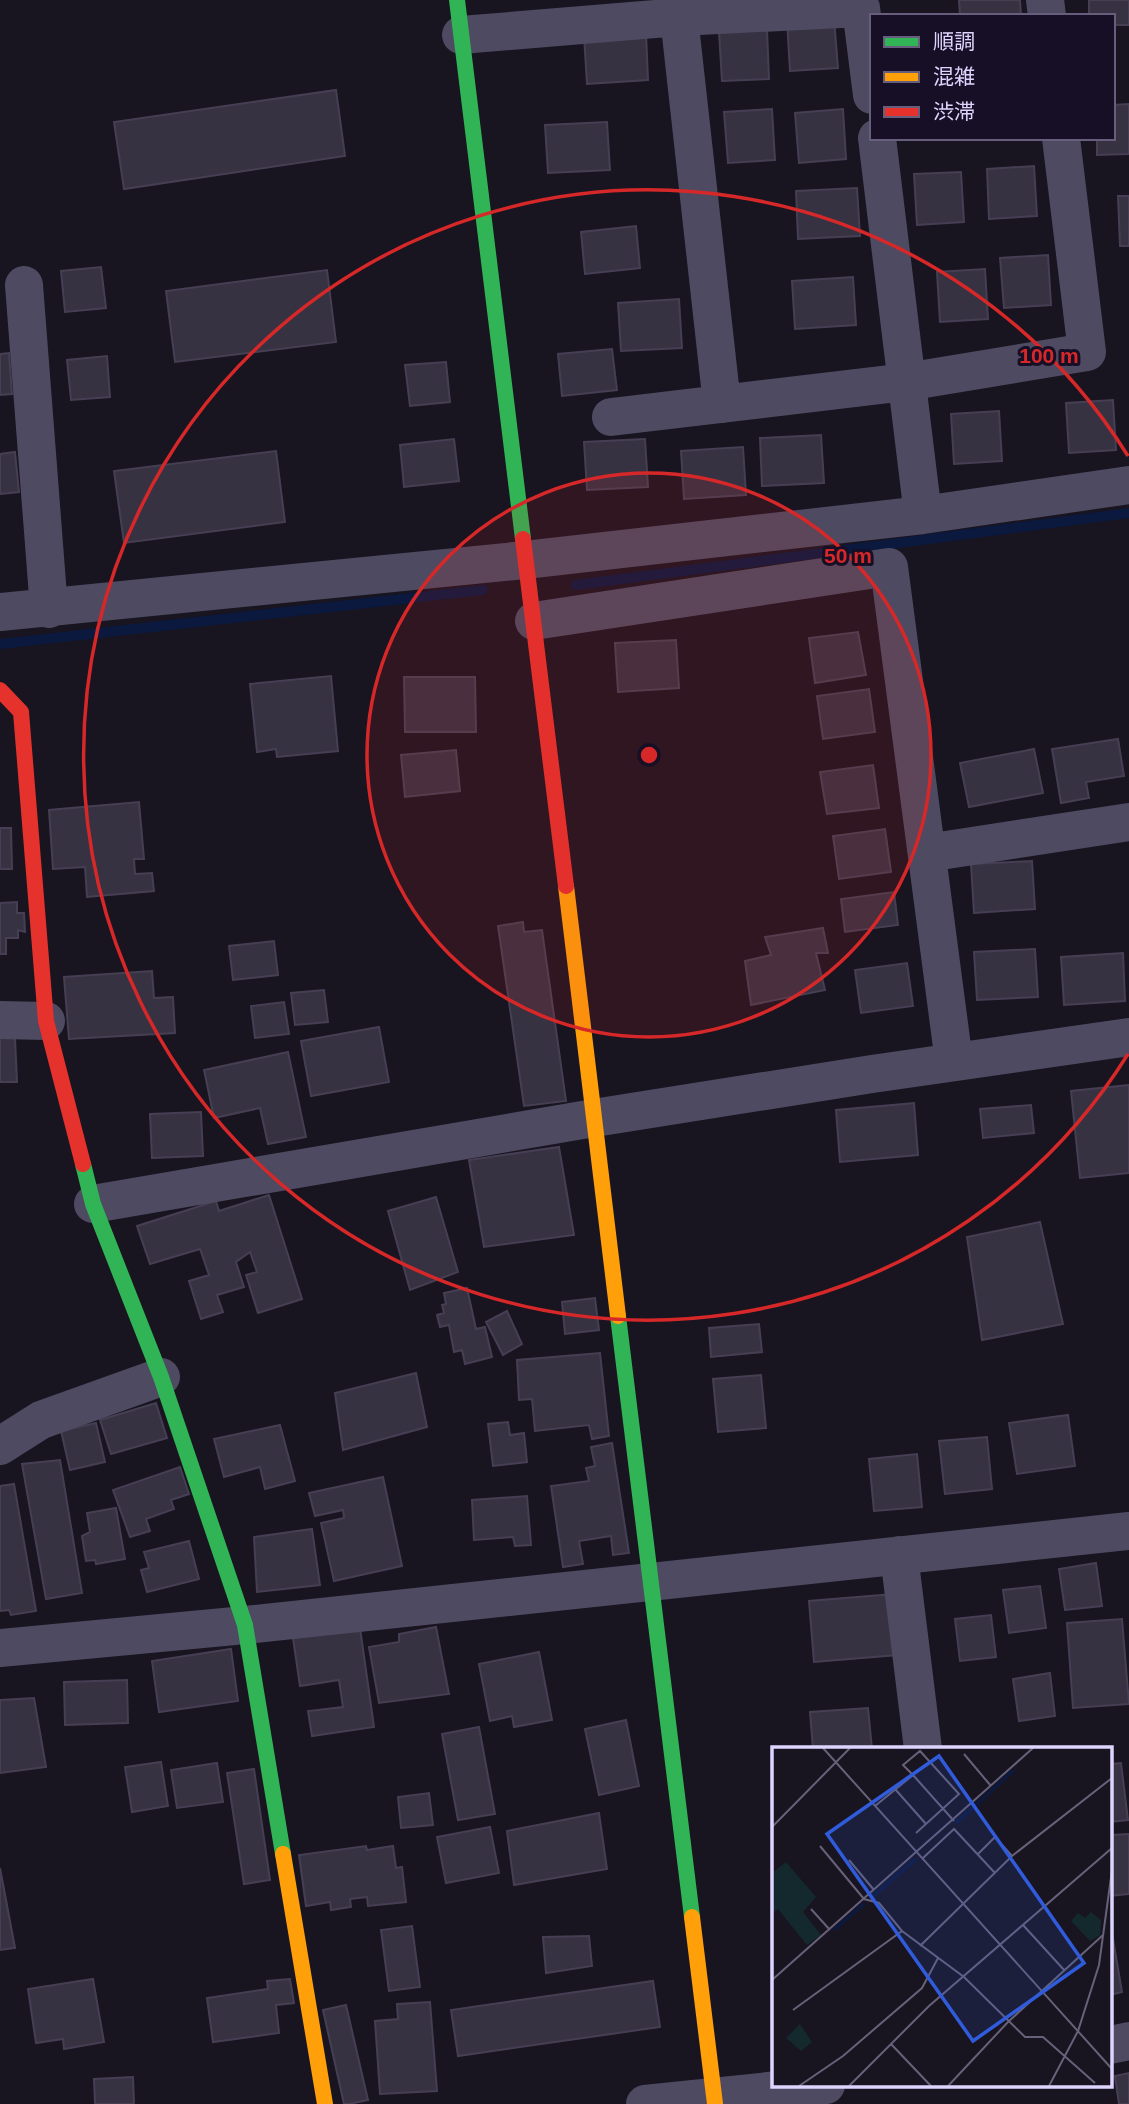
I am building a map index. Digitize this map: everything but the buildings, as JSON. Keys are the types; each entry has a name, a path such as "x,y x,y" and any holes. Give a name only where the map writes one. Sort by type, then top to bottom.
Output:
{"street":[{"path":"714,2100 459,17 678,17 861,4 870,78"},
{"path":"678,17 722,404"},
{"path":"877,140 923,515"},
{"path":"611,417 906,382 1087,352 1061,140"},
{"path":"24,285 49,609"},
{"path":"0,612 526,560 923,515 1129,485"},
{"path":"534,621 889,567 954,1062"},
{"path":"0,690 21,712 46,1020 93,1204 161,1377 245,1625 325,2104"},
{"path":"927,853 1129,822"},
{"path":"0,1020 46,1020"},
{"path":"93,1204 594,1118 1129,1037"},
{"path":"0,1446 41,1420 161,1377"},
{"path":"0,1648 245,1625 1129,1531"},
{"path":"900,1555 923,1747"},
{"path":"645,2104 714,2100 819,2086"}],"waterway":[{"path":"576,585 1129,513"},
{"path":"0,644 483,590"}],"traffic: fast":[{"path":"457,0 523,539"},
{"path":"83,1164 93,1204 161,1377 245,1625 283,1854"},
{"path":"618,1316 692,1917"}],"traffic: slow":[{"path":"566,886 618,1316"},
{"path":"283,1854 325,2104"},
{"path":"692,1917 715,2104"}],"traffic: jam":[{"path":"523,539 566,886"},
{"path":"0,690 21,712 46,1021 83,1164"}]}
